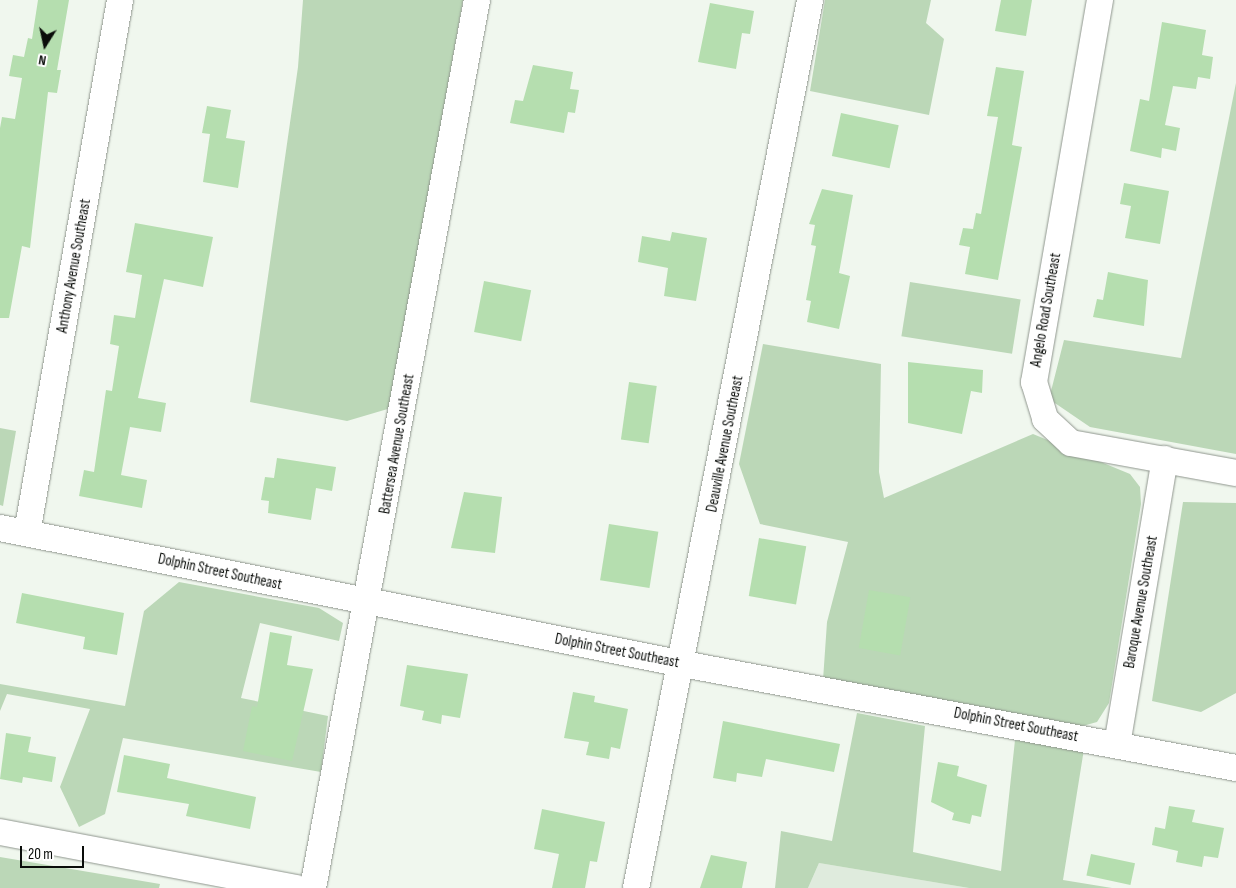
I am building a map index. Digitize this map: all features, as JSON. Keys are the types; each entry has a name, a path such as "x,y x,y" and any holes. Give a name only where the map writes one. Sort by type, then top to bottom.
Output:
{"street":[{"name":"Anthony Avenue Southeast","path":"27,533 120,0"},
{"name":"Battersea Avenue Southeast","path":"312,888 368,602 477,0"},
{"name":"Deauville Avenue Southeast","path":"636,888 683,664 810,0"},
{"name":"Angelo Road Southeast","path":"1100,0 1034,382 1045,419 1071,443 1236,473"},
{"name":"Baroque Avenue Southeast","path":"1117,745 1165,460"},
{"name":"Dolphin Street Southeast","path":"0,528 683,664 1236,768"},
{"path":"0,832 297,888"}],"shaded area":[{"path":"819,863 969,888 808,888"}],"green space":[{"path":"303,0 463,0 391,408 347,421 250,402 298,67"},
{"path":"825,0 931,0 926,23 944,39 929,115 810,91"},
{"path":"1236,83 1236,454 1090,427 1049,399 1064,340 1181,358"},
{"path":"910,282 1021,300 1012,354 901,336"},
{"path":"763,344 881,364 879,472 884,498 1033,434 1130,474 1140,487 1141,504 1109,703 1097,722 1079,727 823,680 827,622 848,542 760,524 739,464"},
{"path":"0,428 16,431 3,506 0,505"},
{"path":"1183,502 1236,503 1236,693 1201,712 1152,701"},
{"path":"179,582 319,608 343,623 339,641 260,623 241,698 328,716 321,772 123,738 105,814 79,827 60,787 90,709 7,694 0,711 0,684 125,706 144,611"},
{"path":"857,713 925,726 913,852 1001,871 1015,740 1084,749 1063,880 1112,888 969,888 819,863 808,888 775,888 781,831 832,841"},
{"path":"0,857 160,884 159,888 0,888"}],"building":[{"path":"38,0 69,0 57,70 61,70 57,93 48,92 30,248 22,246 9,318 0,318 0,128 2,117 15,119 22,78 9,76 13,55 24,57 28,38 32,39"},
{"path":"1001,0 1032,0 1026,36 995,31"},
{"path":"710,3 754,11 750,34 742,33 736,69 698,62"},
{"path":"1162,22 1206,30 1202,55 1213,57 1210,79 1198,77 1196,89 1173,86 1165,125 1180,128 1176,151 1162,148 1161,158 1130,151 1140,99 1149,101"},
{"path":"533,65 573,72 570,89 579,90 575,113 568,112 564,133 510,123 515,100 523,101"},
{"path":"996,67 1024,71 1012,145 1022,147 998,280 965,274 970,247 959,245 963,228 973,229 976,213 981,214 998,117 987,116"},
{"path":"207,106 231,110 226,138 245,141 238,188 203,182 210,134 202,133"},
{"path":"841,113 899,125 890,168 832,156"},
{"path":"1124,183 1169,191 1160,244 1125,238 1131,206 1120,204"},
{"path":"822,189 853,195 839,273 850,276 839,329 807,322 811,301 806,300 816,246 811,245 815,225 809,224"},
{"path":"135,223 213,237 203,287 164,279 138,398 166,403 161,432 130,427 121,475 147,480 142,508 79,496 84,470 94,472 106,390 112,391 119,346 110,344 114,315 135,318 142,275 126,272"},
{"path":"672,232 707,238 696,301 664,296 668,268 638,262 642,236 670,241"},
{"path":"1108,272 1148,280 1144,326 1093,317 1097,299 1103,300"},
{"path":"484,281 531,290 521,341 474,332"},
{"path":"908,362 983,370 982,393 971,391 962,434 908,423"},
{"path":"629,382 657,386 649,443 621,439"},
{"path":"277,458 336,467 332,491 316,488 311,520 268,513 269,501 261,500 265,477 274,478"},
{"path":"464,492 502,497 495,553 451,548"},
{"path":"609,524 658,532 649,588 600,580"},
{"path":"759,538 806,546 796,604 749,596"},
{"path":"869,590 910,597 900,655 859,648"},
{"path":"22,593 124,613 117,655 83,649 85,637 16,623"},
{"path":"270,632 292,636 287,665 313,669 292,761 243,751 252,706 257,707"},
{"path":"407,665 468,674 460,718 442,715 441,724 422,720 424,711 400,706"},
{"path":"573,692 595,696 594,702 628,709 620,749 611,747 609,759 586,755 589,742 564,738"},
{"path":"723,721 840,744 834,772 766,759 762,777 737,773 736,782 713,778"},
{"path":"6,733 31,737 28,752 56,757 52,782 23,777 22,783 0,779"},
{"path":"124,755 170,764 167,778 256,797 250,829 186,816 189,804 117,792"},
{"path":"938,762 959,766 957,776 987,785 981,817 972,815 970,824 952,820 954,813 931,802"},
{"path":"1169,806 1195,810 1192,822 1224,828 1218,858 1204,856 1202,867 1176,862 1178,851 1152,845 1155,827 1165,829"},
{"path":"542,809 605,822 597,862 590,861 585,888 552,888 559,854 534,849"},
{"path":"1091,854 1135,863 1130,885 1086,876"},
{"path":"711,855 747,862 742,888 700,888"}]}
